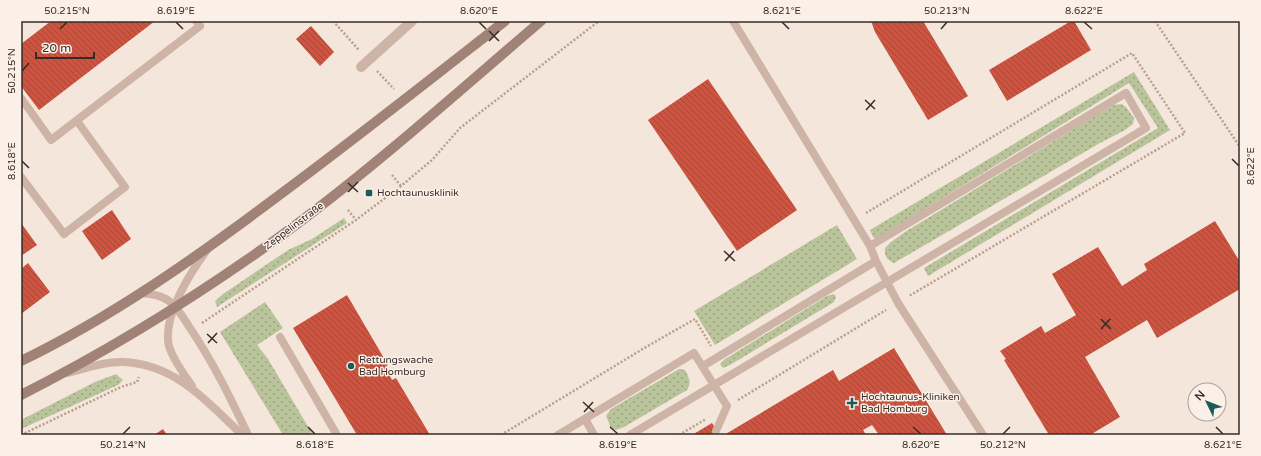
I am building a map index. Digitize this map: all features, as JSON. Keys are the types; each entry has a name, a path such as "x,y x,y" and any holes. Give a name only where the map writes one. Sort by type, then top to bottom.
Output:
{"main road":[{"path":"21,361 47,348 140,293 208,248 337,152 505,21"},
{"name":"Zeppelinstraße","path":"21,395 60,375 141,329 245,262 317,208 416,128 541,21"}],"street":[{"path":"361,67 412,21"}],"lane":[{"path":"21,98 51,140 200,26 196,21"},
{"path":"733,21 870,246 886,282 898,303 983,435"},
{"path":"630,435 1146,128 1126,94 870,246"},
{"path":"21,177 64,234 125,187 77,121"},
{"path":"193,389 169,347 168,327 175,306 197,264 208,248"},
{"path":"703,366 876,261"},
{"path":"140,293 162,297 175,306 191,329 221,379 248,435"},
{"path":"280,337 337,435"},
{"path":"558,435 694,353 727,406 716,431"},
{"path":"60,375 110,363 123,362 144,364 155,367 170,374 193,389 242,435"},
{"path":"585,419 594,435"}],"path":[{"path":"191,329 214,316 356,220 432,160 460,128 599,21"},
{"path":"1155,21 1240,147"},
{"path":"392,175 401,186"},
{"path":"348,210 356,220"},
{"path":"21,435 121,387 137,382 144,364"}],"green space":[{"path":"1134,72 1170,130 928,276 924,268 1158,128 1129,83 876,239 873,237 870,230"},
{"path":"1121,104 1126,107 1134,118 1133,124 1125,130 1100,143 894,263 886,257 885,248 905,232 1090,119 1114,105"},
{"path":"344,218 347,223 217,307 215,301 223,294 288,250 312,239"},
{"path":"837,225 857,259 715,345 694,311"},
{"path":"834,294 836,297 834,302 730,365 723,368 720,364 725,359 827,296"},
{"path":"265,302 283,328 257,345 268,359 313,435 283,435 220,332"},
{"path":"679,369 685,370 689,378 690,382 687,390 624,427 616,430 611,428 606,416 611,409"},
{"path":"116,374 123,380 118,385 21,429 21,420 95,382"}],"building":[{"path":"51,21 155,21 39,110 21,86 21,44"},
{"path":"871,21 923,21 968,96 928,120 875,32"},
{"path":"1071,21 1074,21 1091,50 1007,101 989,70"},
{"path":"311,26 334,52 320,66 296,39"},
{"path":"708,79 797,210 737,251 648,120"},
{"path":"112,210 131,239 102,260 82,231"},
{"path":"1215,221 1240,262 1240,289 1157,338 1147,320 1085,357 1120,417 1090,435 1049,435 1000,351 1041,326 1045,333 1076,315 1052,274 1098,247 1122,286 1147,270 1144,264"},
{"path":"21,223 37,245 21,256"},
{"path":"28,263 50,292 21,314 21,269"},
{"name":"Rettungswache Bad Homburg","path":"347,295 388,365 385,367 392,380 396,378 430,435 357,435 293,328"},
{"name":"Hochtaunus-Kliniken Bad Homburg","path":"894,348 947,435 879,435 872,425 863,430 866,435 724,435 833,370 839,381"},
{"path":"712,423 719,435 692,435"},
{"path":"163,429 167,435 154,435"}],"place":[{"name":"Hochtaunusklinik","path":"369,193"},
{"name":"Rettungswache Bad Homburg","path":"351,366"},
{"name":"Hochtaunus-Kliniken Bad Homburg","path":"852,403"}]}
